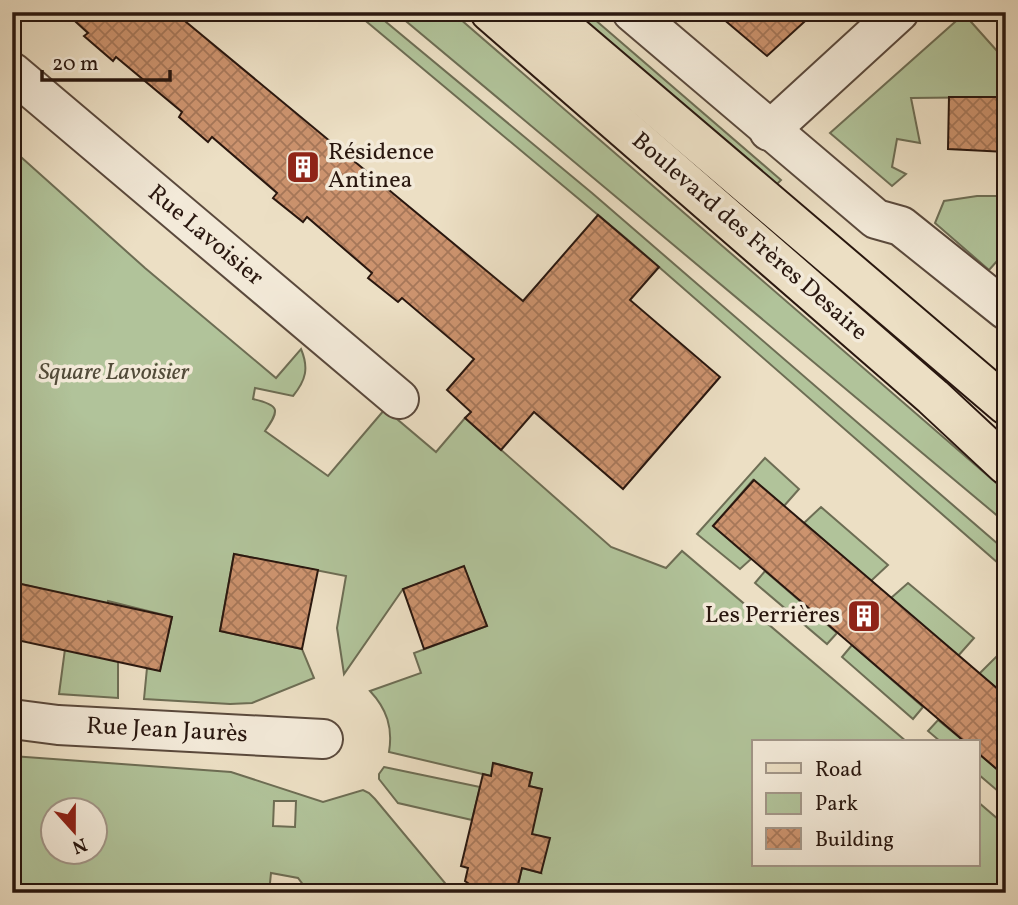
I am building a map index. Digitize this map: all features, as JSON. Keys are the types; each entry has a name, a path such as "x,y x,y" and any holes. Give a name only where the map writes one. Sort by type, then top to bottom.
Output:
{"main road":[{"name":"Boulevard des Frères Desaire","path":"490,12 933,397 1006,465"},
{"name":"Boulevard des Frères Desaire","path":"545,12 1006,405"}],"street":[{"path":"632,12 769,131 876,219 901,226 1006,310"},
{"path":"769,131 899,12"},
{"name":"Rue Lavoisier","path":"12,72 399,399"},
{"name":"Rue Jean Jaurès","path":"12,719 58,725 323,740"}],"green space":[{"path":"355,12 374,12 592,193 1006,551 1006,570 628,240"},
{"path":"395,12 452,12 1002,488 1006,492 1006,523"},
{"path":"571,12 586,12 781,180 775,186"},
{"path":"964,14 1006,61 1006,100 1003,97 911,98 920,143 897,139 892,167 906,174 892,186 830,133"},
{"name":"Square Lavoisier","path":"12,149 145,268 276,378 301,349 305,374 293,396 255,388 253,399 275,409 265,431 328,476 385,409 436,452 465,418 611,547 666,568 682,551 905,740 752,740 752,866 979,866 979,803 1006,826 1006,893 516,893 522,868 541,873 518,831 539,802 542,789 529,786 532,773 494,763 491,776 389,752 387,719 381,705 370,691 421,673 414,653 487,626 464,567 403,589 344,674 337,628 346,576 234,554 220,631 302,649 314,678 252,703 230,704 144,699 147,668 160,670 172,617 108,601 95,656 118,661 118,698 59,694 65,649 47,590 12,582"},
{"path":"977,196 1006,196 1006,251 989,270 935,223 944,201"},
{"path":"765,458 799,489 784,506 753,480 713,526 751,559 740,569 697,534"},
{"path":"821,507 888,565 871,581 804,523"},
{"path":"765,571 837,633 827,644 755,583"},
{"path":"908,583 974,638 958,656 891,598"},
{"path":"852,645 923,707 913,719 842,657"},
{"path":"996,657 1006,665 1006,696 979,674"},
{"path":"938,720 963,740 939,740 928,731"},
{"path":"979,754 1006,777 1006,785 999,792 979,775"},
{"path":"12,756 231,772 323,802 363,790 375,799 445,883 450,893 303,893 304,886 298,878 271,873 269,893 12,893","holes":["274,801 296,801 295,827 273,826"]},
{"path":"384,767 480,787 472,820 398,803 379,779"}],"building":[{"path":"65,12 174,12 523,301 598,215 659,267 630,300 720,377 623,489 534,412 501,450 465,418 471,412 447,390 474,359 402,298 398,302 368,278 372,273 307,217 303,222 273,198 277,193 212,137 208,142 179,117 182,112 116,57 113,61 84,36 88,33"},
{"path":"715,12 815,12 767,56"},
{"path":"949,97 1006,97 1006,152 948,149"},
{"name":"Les Perrières","path":"754,480 1006,696 1006,777 979,754 979,740 963,740 713,526"},
{"path":"234,554 318,570 302,649 220,631"},
{"path":"464,566 487,626 424,649 403,589"},
{"path":"12,582 172,617 160,671 12,639"},
{"path":"493,763 532,773 529,786 542,789 532,834 550,838 541,873 522,868 516,893 482,893 465,881 468,868 461,866 483,774 491,776"}],"place":[{"name":"Résidence Antinea","path":"303,167"},
{"name":"Les Perrières","path":"864,616"}]}
